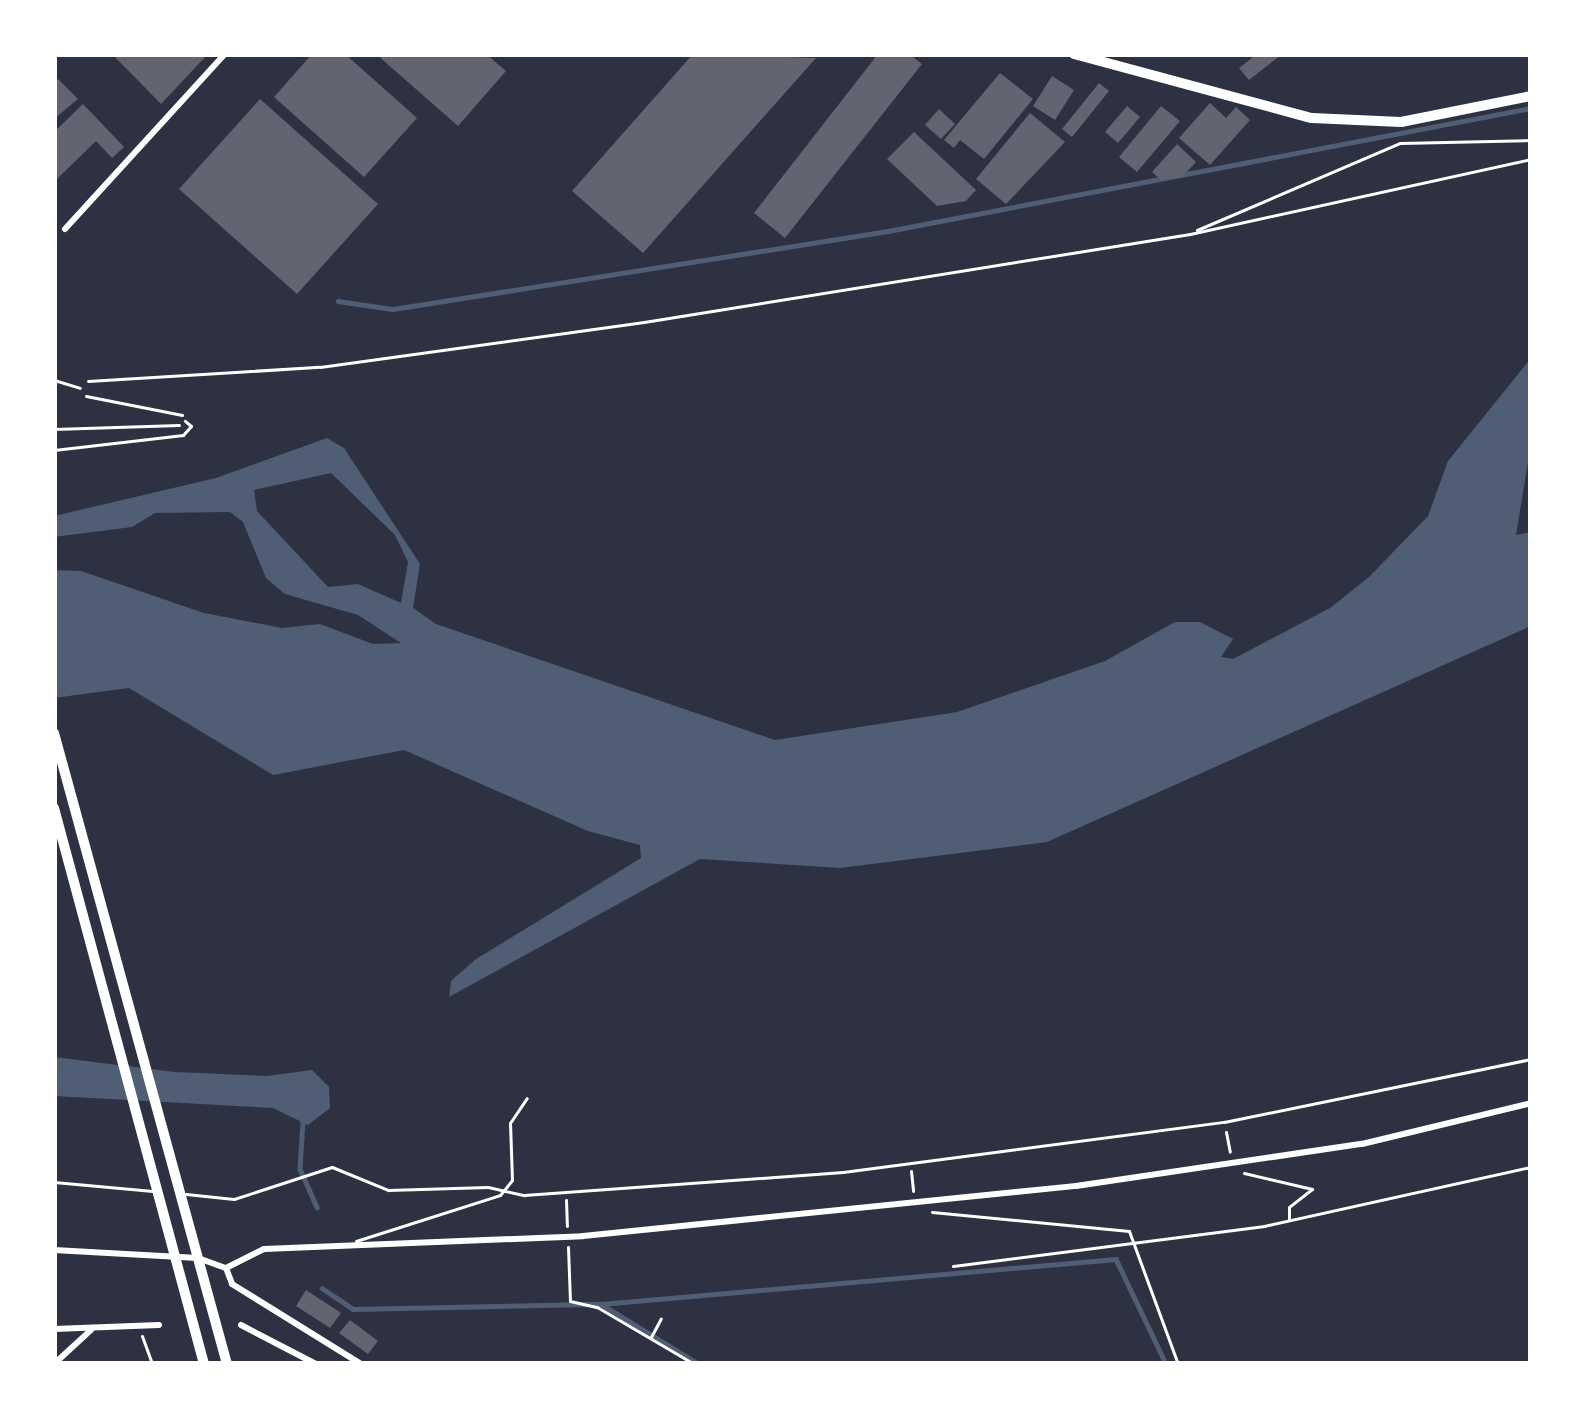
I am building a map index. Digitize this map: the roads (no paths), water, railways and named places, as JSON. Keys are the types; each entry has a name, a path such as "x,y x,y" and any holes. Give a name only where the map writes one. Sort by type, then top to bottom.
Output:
{"main road":[{"path":"1074,54 1312,118 1401,122 1531,96"},
{"path":"54,733 227,1364"},
{"path":"54,808 204,1364"}],"street":[{"path":"65,229 225,54"},
{"path":"54,1250 198,1258 226,1268 264,1249 583,1237 915,1204 1362,1144 1531,1103"},
{"path":"226,1268 232,1284 361,1364"},
{"path":"54,1329 159,1325"},
{"path":"241,1325 316,1364"},
{"path":"54,1364 94,1328"}],"lane":[{"path":"54,380 80,388"},
{"path":"54,450 183,435 191,426 185,421"},
{"path":"54,1182 234,1199 332,1167 388,1190 503,1191 910,1164 1223,1123 1531,1059"},
{"path":"350,1246 503,1191 512,1180 510,1123 527,1098"}],"water":[{"path":"1531,358 1531,444 1516,535 1531,532 1531,626 1047,842 840,868 700,859 449,997 451,981 476,959 641,858 640,845 588,831 404,750 273,775 129,688 54,698 54,570 81,571 204,613 282,628 320,624 373,644 401,643 358,615 285,594 266,578 243,522 230,512 155,513 132,527 54,537 54,516 216,478 327,438 344,448 420,564 413,608 436,624 775,740 957,712 1105,661 1175,622 1200,622 1233,639 1221,657 1233,659 1330,608 1369,577 1428,516 1448,461","holes":["331,473 395,535 408,562 401,603 358,584 328,587 257,511 254,490"]},
{"path":"54,1057 175,1072 267,1076 312,1070 329,1087 330,1108 308,1125 273,1108 54,1096"}],"waterway":[{"path":"338,301 393,309 888,231 1531,108"},
{"path":"303,1121 300,1169 317,1207"},
{"path":"322,1288 353,1309 601,1304 1116,1259 1166,1364"},
{"path":"601,1304 699,1364"}]}
